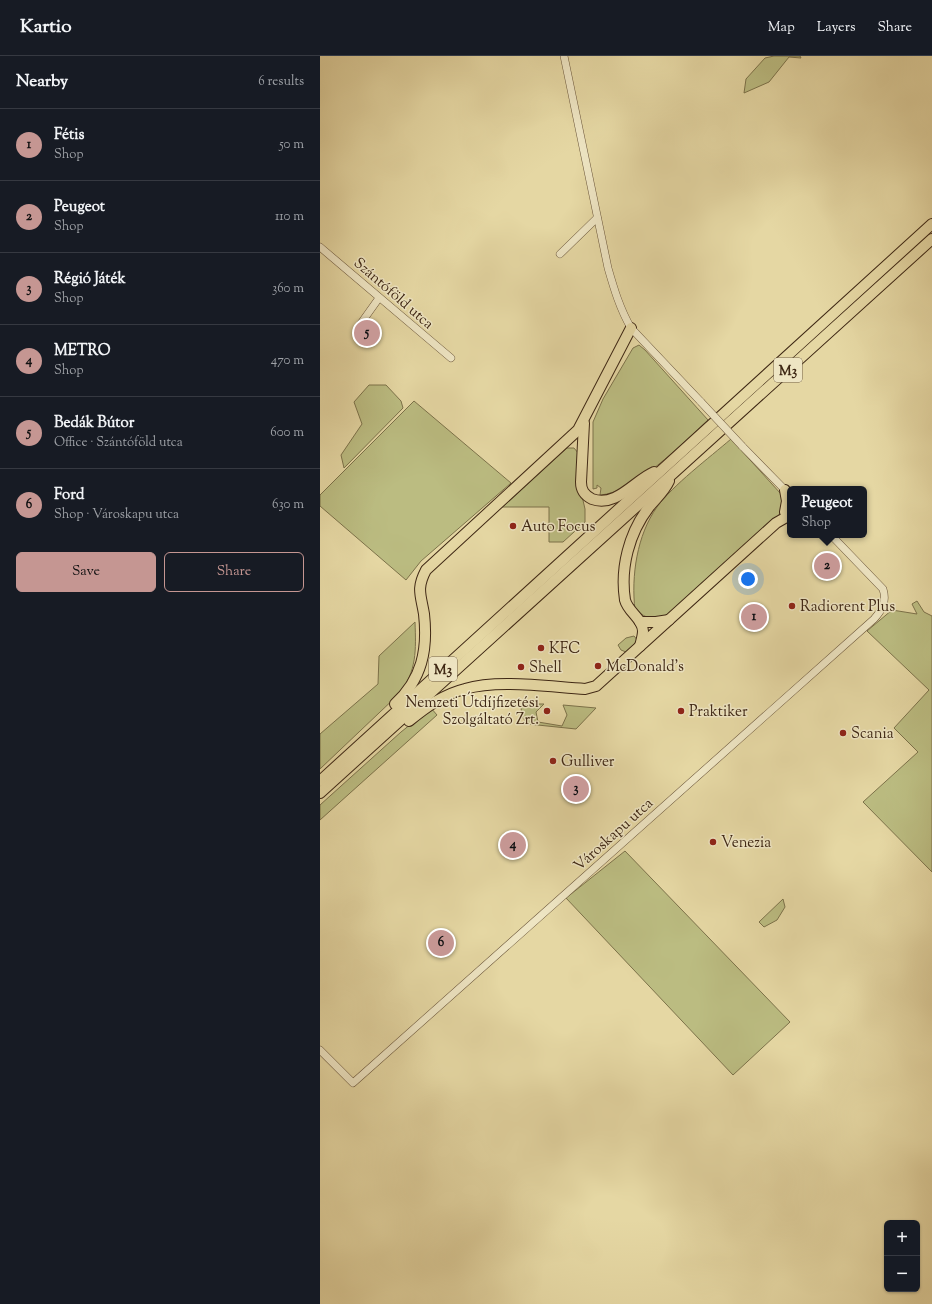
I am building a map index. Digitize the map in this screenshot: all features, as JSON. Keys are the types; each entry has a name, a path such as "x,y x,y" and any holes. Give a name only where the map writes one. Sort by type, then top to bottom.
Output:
{"highway":[{"name":"M3","path":"320,793 669,470 930,225"},
{"name":"M3","path":"320,781 669,470 932,239"},
{"path":"903,266 932,245"},
{"path":"567,444 585,418 631,328"},
{"path":"585,418 581,488 590,498 606,500 619,496 649,474 669,470 665,490 649,507 639,522 629,543 625,568 625,600 630,612 653,634"},
{"path":"355,749 366,732 403,697 420,671 426,629 419,594 419,586 426,570 567,444 583,434"},
{"path":"567,444 577,447 582,454"},
{"path":"356,760 375,748 428,706 444,697 470,687 490,684 585,689 593,687 787,512"},
{"path":"642,624 670,619"},
{"path":"640,646 642,624"}],"street":[{"path":"564,56 597,218 615,294 631,328 787,493"},
{"path":"560,254 597,218"},
{"name":"Szántóföld utca","path":"320,247 451,358"},
{"path":"359,326 379,298"},
{"name":"Városkapu utca","path":"320,1050 352,1083 874,619 883,607 885,601 880,584 834,538"}],"green space":[{"path":"774,56 800,56 801,58 789,57 769,82 744,93 746,79 765,58"},
{"path":"639,345 708,420 672,453 643,476 628,486 600,495 601,488 597,485 597,488 593,489 593,422 603,399 633,348"},
{"path":"369,385 386,385 401,401 403,408 344,468 341,455 362,424 354,402"},
{"path":"414,401 511,483 421,561 406,580 320,506 320,495"},
{"path":"731,439 781,494 783,507 779,515 760,534 670,615 656,619 644,616 635,610 634,584 640,543 650,518 657,507 672,490"},
{"path":"567,448 574,448 579,454 585,522 563,542 549,542 549,507 502,507"},
{"path":"917,601 924,612 932,616 932,872 863,802 918,752 894,728 929,690 867,631 892,610 917,614 912,604"},
{"path":"415,622 414,660 405,685 399,694 320,769 320,734 378,684 379,656"},
{"path":"634,636 638,641 626,652 621,650 618,645 626,638"},
{"path":"523,704 544,704 536,712 538,722 562,726 567,715 563,705 596,708 576,729 528,724 522,717 521,707"},
{"path":"431,708 437,715 320,820 320,805 401,732"},
{"path":"625,851 790,1022 733,1075 566,898"},
{"path":"783,899 785,907 777,920 764,927 759,922"}],"place":[{"name":"Bedák Bútor","path":"367,333"},
{"name":"Auto Focus","path":"513,526"},
{"name":"Peugeot","path":"827,566"},
{"name":"Radiorent Plus","path":"792,606"},
{"name":"Fétis","path":"754,617"},
{"name":"KFC","path":"541,648"},
{"name":"McDonald's","path":"598,666"},
{"name":"Shell","path":"521,667"},
{"name":"Nemzeti Útdíjfizetési Szolgáltató Zrt.","path":"547,711"},
{"name":"Praktiker","path":"681,711"},
{"name":"Scania","path":"843,733"},
{"name":"Gulliver","path":"553,761"},
{"name":"Régió Játék","path":"576,789"},
{"name":"Venezia","path":"713,842"},
{"name":"METRO","path":"513,845"},
{"name":"Ford","path":"441,943"}]}
